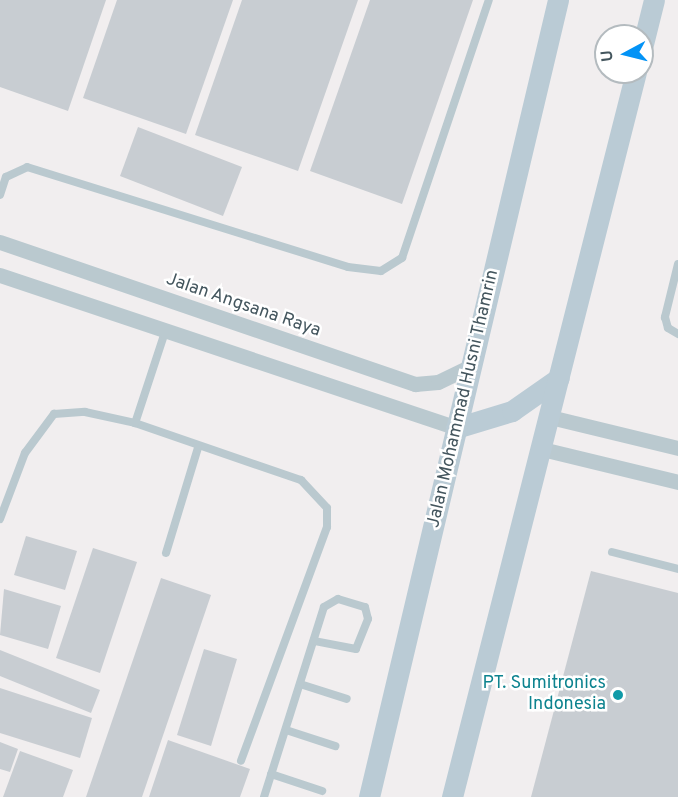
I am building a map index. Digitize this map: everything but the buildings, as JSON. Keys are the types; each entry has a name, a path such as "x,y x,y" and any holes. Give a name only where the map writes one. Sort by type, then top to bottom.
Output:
{"street":[{"name":"Jalan Mohammad Husni Thamrin","path":"369,797 558,0"},
{"path":"648,24 654,0"},
{"path":"452,797 633,84"},
{"name":"Jalan Angsana Raya","path":"0,242 415,384 438,382 473,365"},
{"path":"0,275 456,428 512,411 559,378"},
{"path":"449,460 494,425 550,417 678,448"},
{"path":"542,449 678,482"}],"lane":[{"path":"0,195 6,177 27,167 348,267 381,271 402,258 489,0"},
{"path":"678,264 665,316 668,328 678,334"},
{"path":"135,423 165,332"},
{"path":"0,519 25,453 54,414 85,412 135,423 198,448 301,480 327,508 327,527 241,761"},
{"path":"165,553 198,448"},
{"path":"612,552 678,569"},
{"path":"264,797 314,641 329,601 365,607 368,619 356,649 314,641"},
{"path":"300,684 347,699"},
{"path":"286,730 335,746"},
{"path":"271,774 322,791"}],"place":[{"name":"PT. Sumitronics Indonesia","path":"618,695"}]}
